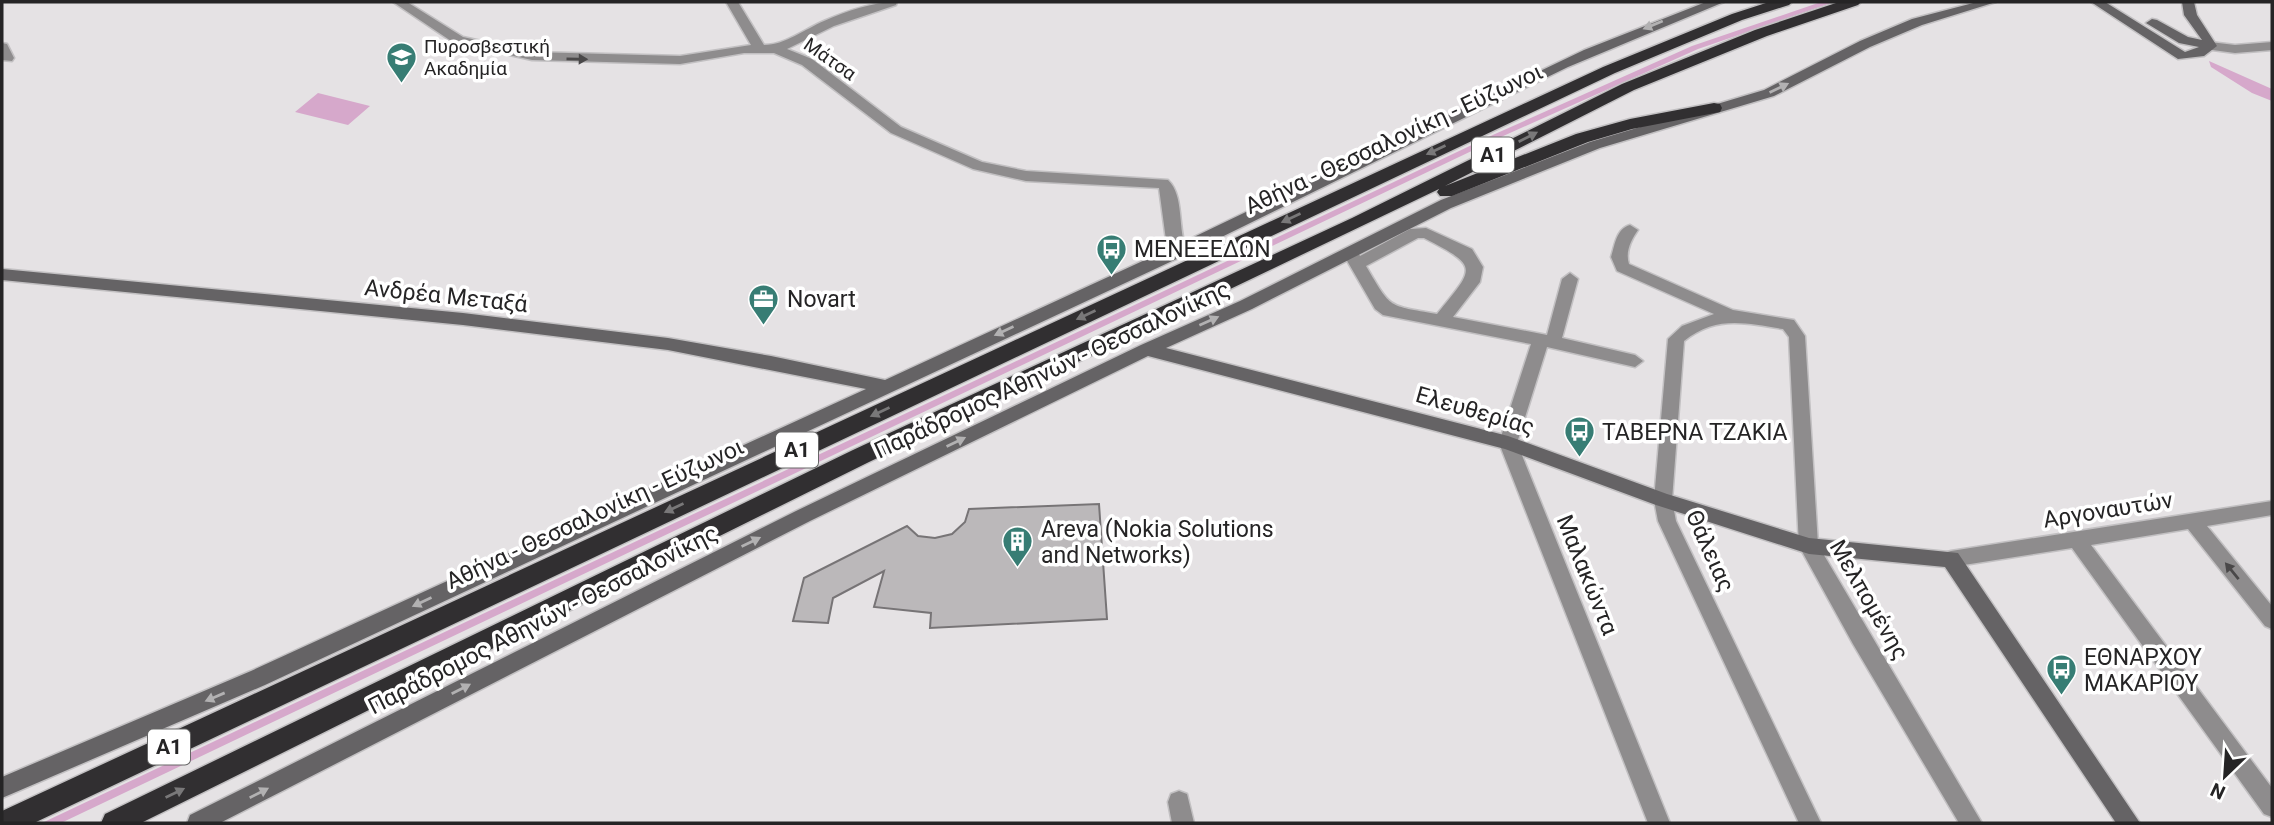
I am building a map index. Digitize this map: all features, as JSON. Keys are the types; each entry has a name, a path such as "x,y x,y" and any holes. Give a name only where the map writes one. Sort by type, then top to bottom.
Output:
{"highway":[{"path":"1660,49 1676,36 1753,2"},
{"name":"Αθήνα - Θεσσαλονίκη - Εύζωνοι","path":"6,823 1609,70 1737,17 1784,2"},
{"name":"Α1","path":"114,823 862,456 1358,222 1628,87 1761,33 1853,2"},
{"path":"1358,222 1430,199 1582,138 1630,124 1714,108"},
{"path":"2,815 97,781"}],"main road":[{"path":"2,788 271,672 1179,251 1514,89 1562,63 1632,33 1718,2"},
{"name":"Παράδρομος Αθηνών - Θεσσαλονίκης","path":"198,823 655,590 1147,349 1353,258 1446,204 1595,145 1769,93 1865,44 1917,22 1990,2"},
{"path":"2097,2 2183,56 2199,53 2210,46"},
{"path":"2118,2 2169,34 2210,46"},
{"path":"2188,2 2188,13 2206,36 2210,46"},
{"name":"Ανδρέα Μεταξά","path":"2,274 463,319 668,344 883,386"},
{"name":"Ελευθερίας","path":"1147,349 1508,443 1663,500 1809,546 1951,559"},
{"path":"1951,559 2129,823"}],"street":[{"name":"Μάτσα","path":"399,2 459,40 532,56 680,60 759,48 776,49 807,62 896,130 978,166 1026,176 1163,183 1168,187 1174,240 1179,251"},
{"path":"732,2 759,48"},
{"path":"776,49 829,23 891,2"},
{"path":"2210,46 2235,49 2272,46"},
{"path":"1630,230 1625,236 1619,257 1623,267 1730,315"},
{"path":"1441,321 1474,278 1475,267 1466,253 1426,233 1415,233 1353,258 1381,305 1389,311 1441,321 1471,325 1635,362"},
{"path":"1508,443 1570,279"},
{"name":"Μελπομένης","path":"1730,315 1776,320 1788,324 1797,336 1809,546 1860,638 1971,823"},
{"name":"Θάλειας","path":"1730,315 1702,326 1685,329 1676,339 1663,500 1667,521 1811,823"},
{"name":"Μαλακώντα","path":"1508,443 1659,823"},
{"name":"Αργοναυτών","path":"1951,559 2272,508"},
{"path":"2192,521 2272,620"},
{"path":"2077,540 2272,806"}],"shaded area":[{"path":"1821,2 1834,2 1698,49 1501,137 61,823 42,823 1495,134 1692,46"},
{"path":"2209,61 2272,89 2272,101 2252,93 2211,67"},
{"path":"318,93 370,106 348,125 295,112"}],"building":[{"name":"Areva (Nokia Solutions and Networks)","path":"1099,504 1107,619 930,628 931,613 874,607 884,571 833,598 828,623 793,621 804,578 907,526 918,536 935,538 952,534 965,522 969,509"}],"place":[{"name":"Πυροσβεστική Ακαδημία","path":"401,84"},
{"name":"ΜΕΝΕΞΕΔΩΝ","path":"1111,276"},
{"name":"Novart","path":"764,326"},
{"name":"ΤΑΒΕΡΝΑ ΤΖΑΚΙΑ","path":"1579,459"},
{"name":"Areva (Nokia Solutions and Networks)","path":"1018,569"},
{"name":"ΕΘΝΑΡΧΟΥ ΜΑΚΑΡΙΟΥ","path":"2061,697"}]}
